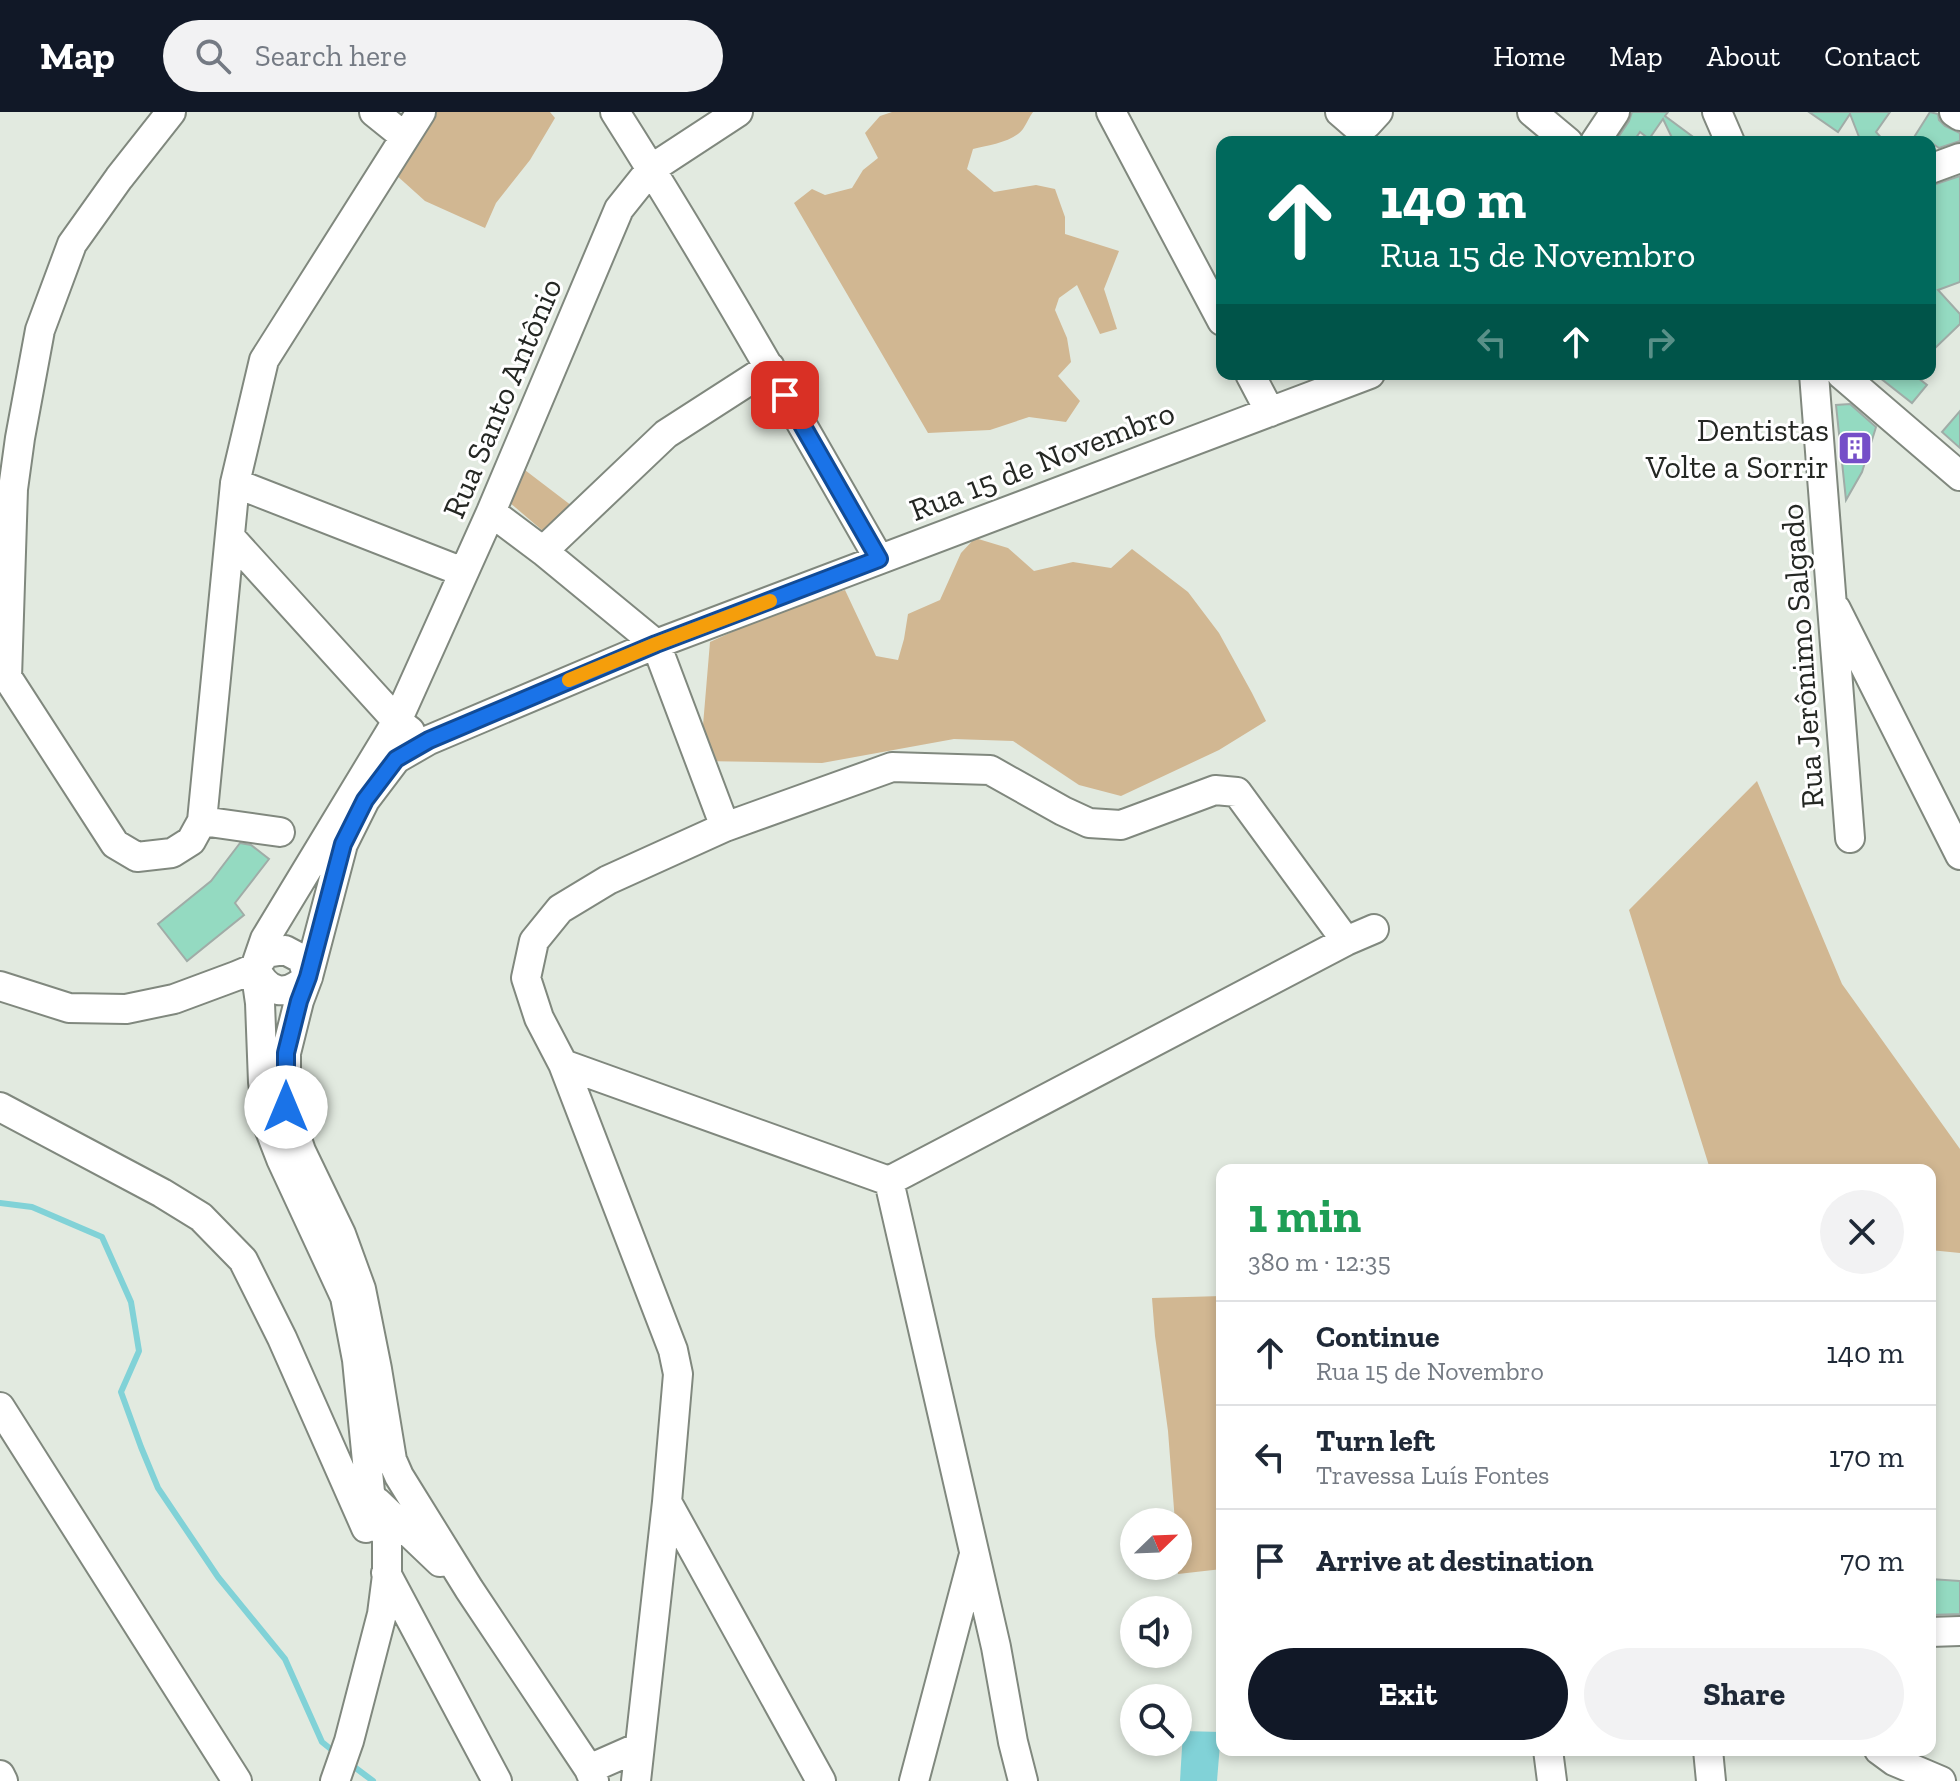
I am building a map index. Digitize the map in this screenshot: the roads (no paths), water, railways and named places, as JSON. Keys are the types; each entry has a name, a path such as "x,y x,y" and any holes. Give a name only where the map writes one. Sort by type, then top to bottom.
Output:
{"street":[{"path":"171,112 72,244 40,330 13,489 4,672 115,844 137,857 172,853 191,841 202,821 235,483 264,360 421,112"},
{"path":"374,112 405,137"},
{"path":"615,112 770,367 879,559"},
{"name":"Rua Santo Antônio","path":"255,968 265,939 397,721 491,512 619,209 651,169 738,112"},
{"path":"1111,112 1216,310"},
{"path":"1340,112 1355,125 1367,124 1378,112"},
{"path":"1532,112 1561,136"},
{"path":"1599,136 1615,112"},
{"path":"1717,112 1727,136"},
{"path":"1954,112 1960,116"},
{"path":"1936,167 1960,158"},
{"path":"543,551 666,434 770,367"},
{"path":"1253,380 1270,412"},
{"name":"Rua 15 de Novembro","path":"399,1476 392,1460 361,1289 341,1234 301,1151 286,1107 286,1053 343,844 365,800 396,759 429,740 656,644 1354,380"},
{"name":"Rua Jerônimo Salgado","path":"1814,380 1850,838"},
{"path":"1848,380 1960,476"},
{"path":"235,483 463,572"},
{"path":"491,512 656,644 725,827"},
{"path":"230,537 397,721 429,740"},
{"path":"1831,598 1960,855"},
{"path":"636,1781 678,1374 673,1350 563,1064 539,1018 526,978 534,941 560,909 608,880 725,827 892,767 990,770 1063,811 1089,823 1100,824 1121,825 1215,790 1237,792 1346,941"},
{"path":"202,821 280,832"},
{"path":"563,1064 889,1181 1374,929"},
{"path":"0,986 69,1008 126,1009 174,999 255,968 266,953 285,950 302,959 308,977"},
{"path":"255,968 269,1128 345,1297 357,1360 370,1486 391,1528 469,1589"},
{"path":"0,1086 45,1112 102,1161"},
{"path":"0,1107 201,1217 243,1260 282,1338 387,1575 497,1781"},
{"path":"889,1181 996,1647 1023,1781"},
{"path":"0,1407 237,1781"},
{"path":"370,1486 381,1471 387,1470 399,1476 591,1775 639,1747"},
{"path":"336,1777 349,1741 382,1614 391,1528 400,1508 399,1476"},
{"path":"667,1502 821,1781"},
{"path":"914,1781 975,1554"},
{"path":"1936,1632 1960,1631"},
{"path":"1549,1756 1552,1781"},
{"path":"1709,1756 1711,1781"},
{"path":"1887,1756 1941,1781"},
{"path":"0,1775 3,1781"}],"water":[{"path":"1192,1731 1216,1732 1216,1756 1219,1756 1217,1781 1180,1781 1182,1756 1192,1756"}],"waterway":[{"path":"0,1203 32,1207 102,1237 131,1302 139,1351 121,1392 158,1488 218,1577 285,1659 322,1742 337,1754"},
{"path":"349,1763 373,1781"}],"place":[{"name":"Dentistas Volte a Sorrir","path":"1855,448"}]}
